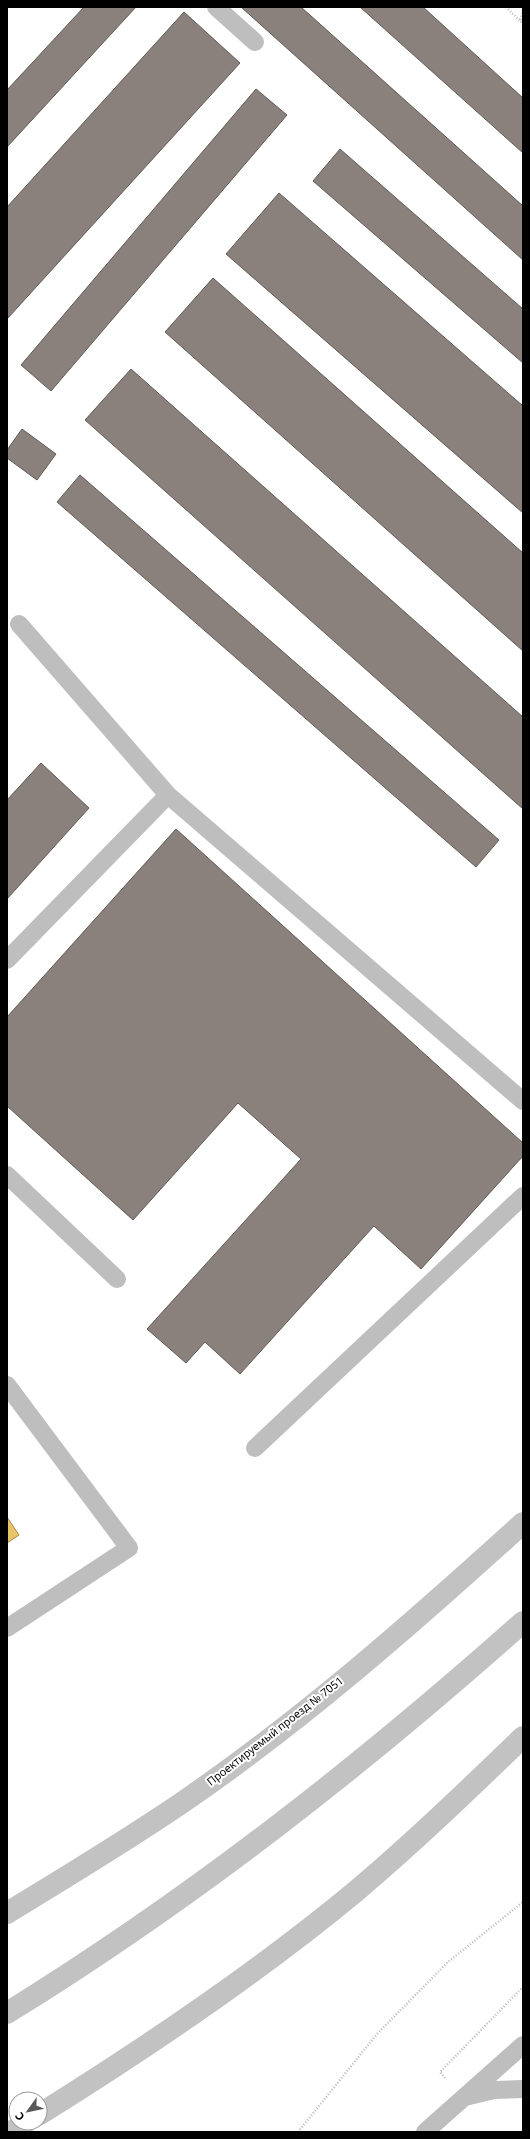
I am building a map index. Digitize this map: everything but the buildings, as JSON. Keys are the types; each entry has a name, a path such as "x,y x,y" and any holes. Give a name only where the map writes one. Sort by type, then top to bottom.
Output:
{"main road":[{"name":"Проектируемый проезд № 7051","path":"7,1913 88,1864 184,1801 285,1727 373,1655 523,1522"},
{"path":"7,2013 86,1964 201,1884 320,1795 439,1697 523,1622"},
{"path":"48,2109 102,2075 214,2000 354,1892 459,1799 523,1738"}],"lane":[{"path":"216,7 255,42"},
{"path":"19,624 168,795 523,1101"},
{"path":"7,960 168,795"},
{"path":"7,1175 117,1279"},
{"path":"255,1448 523,1196"},
{"path":"7,1385 129,1548 7,1628"},
{"path":"425,2132 523,2045"},
{"path":"463,2098 494,2090 523,2089"}],"path":[{"path":"506,7 522,22"},
{"path":"522,22 523,10"},
{"path":"298,2132 377,2034 415,1995 448,1962 523,1902"},
{"path":"463,2098 440,2072 523,1987"}]}
